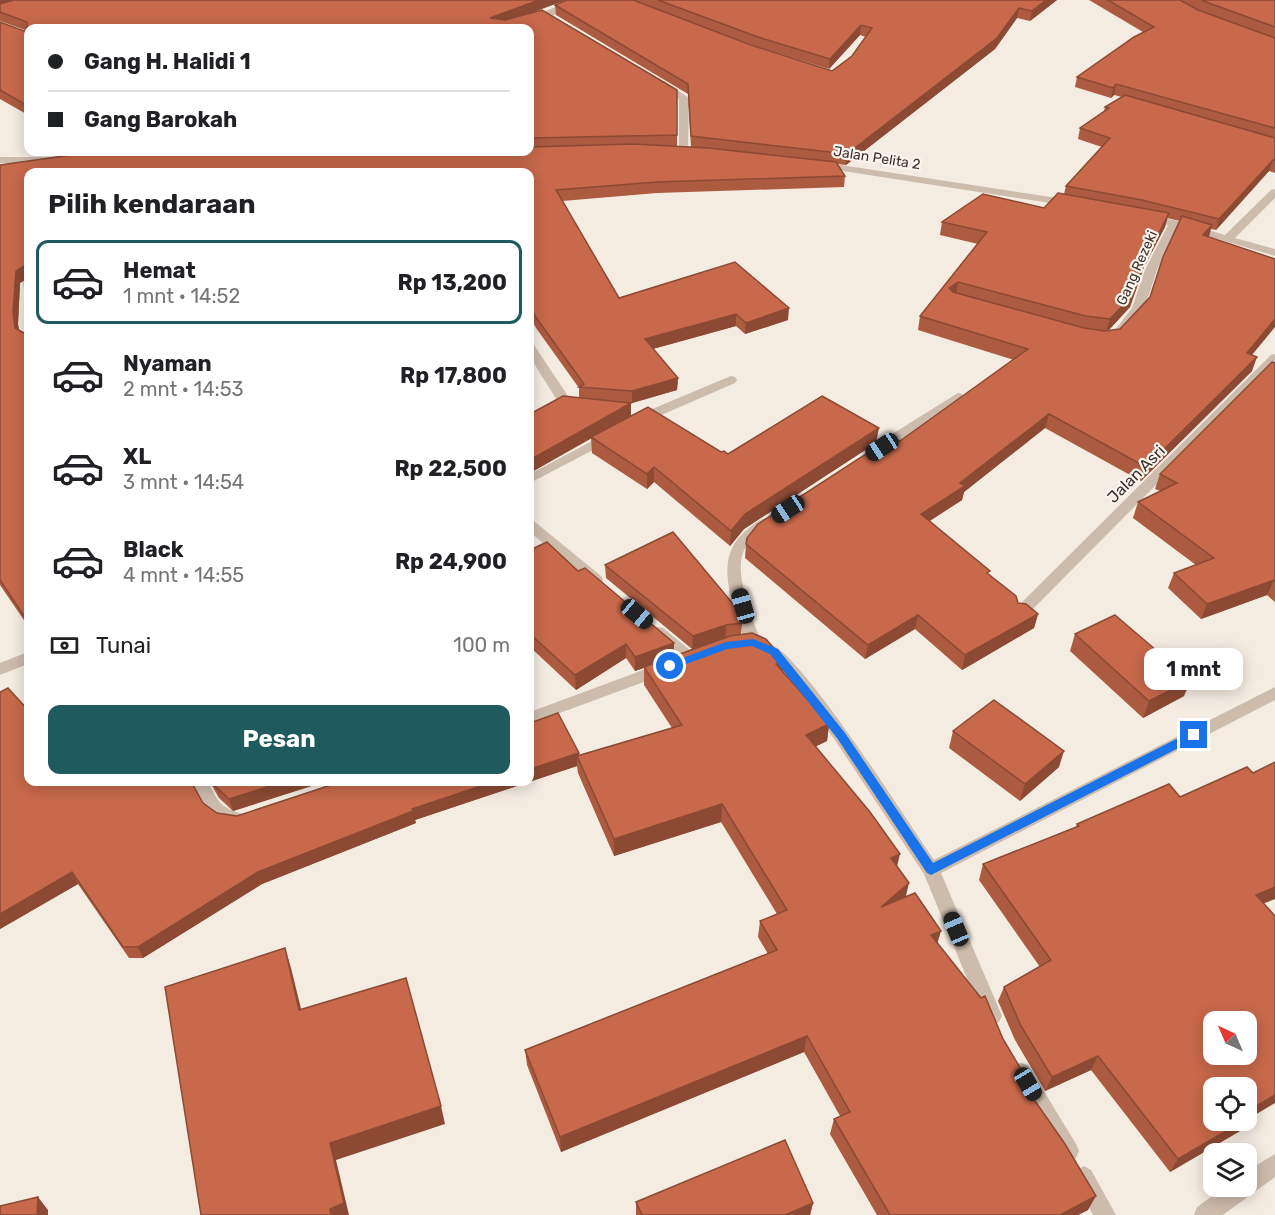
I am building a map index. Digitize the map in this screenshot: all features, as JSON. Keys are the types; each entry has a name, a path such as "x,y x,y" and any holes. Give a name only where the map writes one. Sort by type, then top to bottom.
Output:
{"street":[{"path":"511,24 544,15 579,0"},
{"path":"544,15 554,21"},
{"path":"653,78 684,98 684,151"},
{"path":"0,160 55,160 50,168"},
{"name":"Jalan Pelita 2","path":"807,164 1080,205"},
{"path":"1228,238 1275,192"},
{"path":"1132,214 1174,223 1275,253"},
{"name":"Gang Rezeki","path":"1110,338 1119,332 1138,309 1152,270 1174,223"},
{"path":"534,354 565,402 589,406"},
{"name":"Jalan Asri","path":"1020,612 1275,358"},
{"path":"534,477 654,411 731,380"},
{"path":"869,456 958,397"},
{"path":"632,410 654,411"},
{"path":"780,514 750,534 736,550 733,571 744,643 774,652 790,669 841,735 931,870 1001,1037"},
{"path":"534,528 610,592"},
{"path":"645,622 690,659"},
{"path":"534,717 708,652"},
{"path":"0,669 24,660"},
{"path":"931,870 1275,693"},
{"path":"202,786 211,804 228,820 251,815"},
{"path":"1012,1057 1105,1215"},
{"path":"1257,1177 1275,1164"},
{"path":"1205,1215 1230,1197"}],"building":[{"path":"14,0 539,0 490,18 505,20 542,10 677,90 677,135 534,138 534,24 27,24 27,22 0,12 0,4"},
{"path":"567,0 633,0 751,45 832,71 852,56 872,28 861,25 830,59 758,37 658,0 1046,0 1032,11 1019,8 997,38 847,154 691,136 688,84 555,5"},
{"path":"1108,0 1180,0 1198,10 1275,38 1275,128 1116,84 1113,88 1077,77 1134,37 1154,27"},
{"path":"1202,0 1275,0 1275,27 1206,2"},
{"path":"0,22 24,31 24,104 0,90"},
{"path":"1125,95 1275,138 1275,160 1219,219 1142,200 1066,186 1110,138 1080,128 1109,108 1105,107"},
{"path":"632,144 708,148 836,162 845,176 657,182 556,190 619,298 735,262 789,308 746,323 736,314 645,339 678,378 632,391 579,387 584,384 534,314 534,168 24,168 24,266 16,271 13,312 15,328 24,333 24,616 0,580 0,165 64,156 534,156 534,147"},
{"path":"1058,193 1169,213 1147,256 1134,293 1110,319 1086,316 958,282 949,288 953,292 1084,328 1105,331 1120,329 1150,297 1163,257 1182,216 1212,225 1203,235 1275,259 1275,319 1247,353 1257,357 1146,467 1049,414 960,483 965,486 921,514 990,571 987,573 1016,596 1018,603 1026,604 1038,614 965,655 918,615 868,645 746,544 747,538 758,524 892,437 900,441 1028,349 920,316 987,232 942,222 983,194 1044,208"},
{"path":"1272,362 1275,363 1275,581 1207,604 1174,573 1214,558 1138,502 1177,483 1160,474"},
{"path":"563,396 631,403 534,458 534,412"},
{"path":"822,396 879,428 745,514 731,531 654,467 647,474 591,437 648,407 721,452 728,454"},
{"path":"673,532 739,611 742,623 726,625 693,636 605,565"},
{"path":"547,542 578,571 585,568 674,643 635,657 626,644 575,675 534,638 534,548"},
{"path":"1115,615 1191,680 1149,701 1075,634"},
{"path":"752,633 766,639 784,660 776,664 829,724 806,735 870,812 900,854 891,858 909,883 881,907 915,893 941,931 931,935 981,998 985,996 1003,1039 1031,1086 1026,1088 1065,1144 1096,1196 1060,1215 890,1215 834,1119 850,1112 807,1036 560,1137 525,1050 777,950 760,921 787,910 722,804 614,839 577,756 682,725 644,667 730,636"},
{"path":"8,688 24,706 24,786 193,786 203,803 217,813 237,816 328,786 481,786 412,809 413,811 258,872 138,947 123,947 72,872 0,914 0,692"},
{"path":"994,700 1064,751 1025,784 953,731"},
{"path":"558,713 579,753 534,768 534,722"},
{"path":"1275,762 1275,887 1256,895 1275,916 1275,1095 1257,1106 1257,1077 1203,1077 1203,1131 1226,1131 1178,1159 1098,1056 1052,1077 1021,1026 1004,987 1051,960 983,864 1079,826 1077,824 1169,784 1180,797 1247,767 1253,773"},
{"path":"215,786 270,786 229,799"},
{"path":"285,948 299,1010 406,978 441,1106 330,1143 344,1203 330,1209 331,1215 201,1215 165,987"},
{"path":"785,1140 813,1203 785,1215 642,1215 636,1202"},
{"path":"38,1197 37,1215 0,1215 0,1206"}],"route":[{"path":"670,666 726,646 753,642 774,652 841,735 931,870 1194,735"}]}
